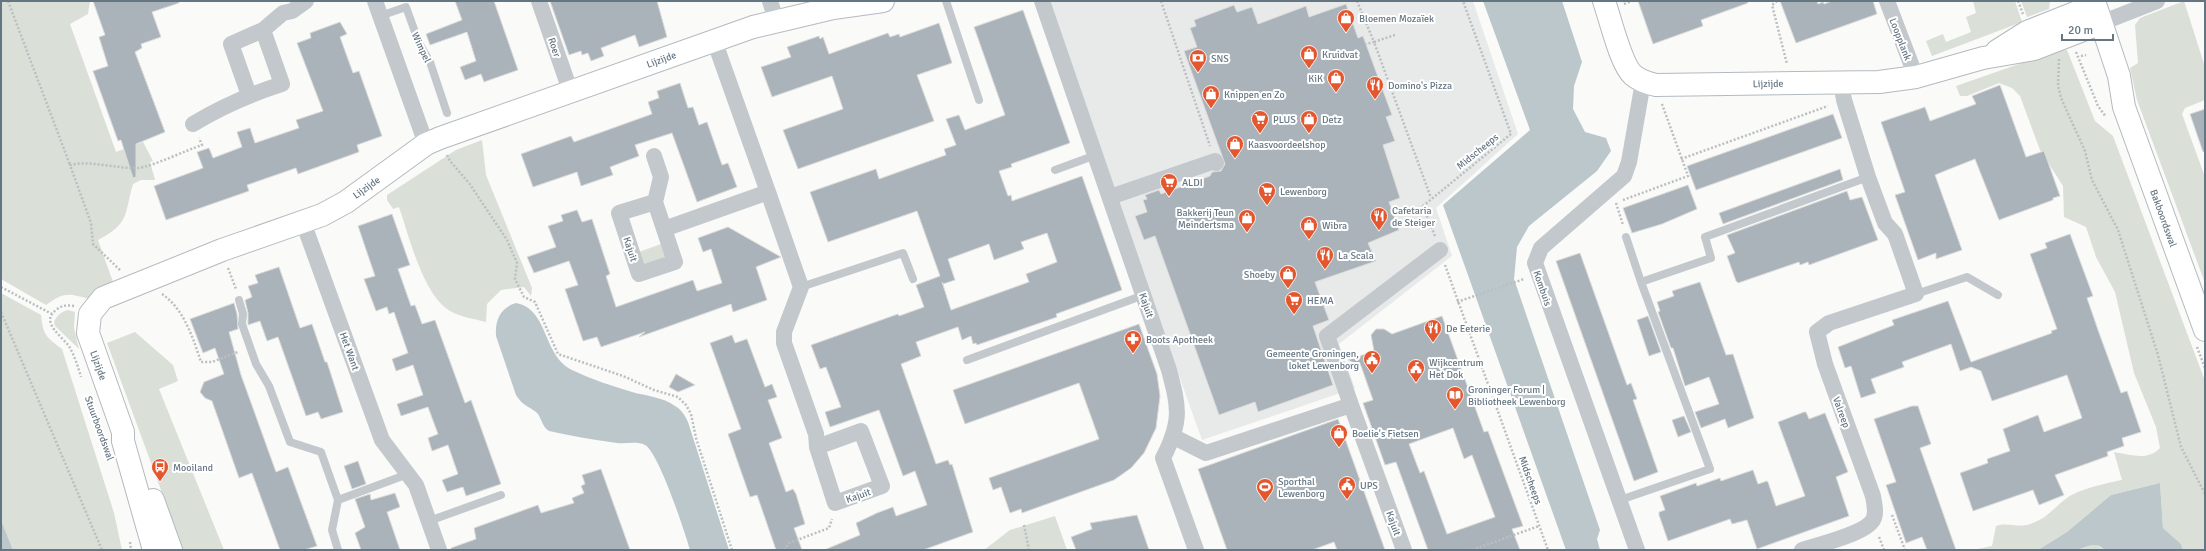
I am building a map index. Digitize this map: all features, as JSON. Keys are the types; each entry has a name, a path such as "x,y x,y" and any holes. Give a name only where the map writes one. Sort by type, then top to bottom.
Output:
{"street":[{"path":"249,95 231,44 263,30 283,13 292,10 306,1"},
{"name":"Roer","path":"539,1 570,93"},
{"name":"Lijzijde","path":"154,550 123,441 124,432 88,334 90,314 99,301 108,295 131,285 222,250 322,215 346,202 433,141 714,40 773,10 834,8 883,1"},
{"name":"Kajuit","path":"1042,1 1169,370 1178,405 1174,437 1163,458 1196,550"},
{"path":"1604,1 1624,60 1632,74 1649,83"},
{"name":"Loopplank","path":"1887,1 1916,77"},
{"path":"2092,10 2157,1"},
{"name":"Wimpel","path":"378,8 433,141"},
{"name":"Lijzijde","path":"1649,83 1791,82 1843,91 1879,82 1916,77 1984,58 2034,48 2059,39 2092,10"},
{"name":"Lijzijde","path":"1984,58 2027,32 2092,10"},
{"name":"Bakboordswal","path":"2092,10 2119,76 2124,107 2205,330"},
{"path":"193,124 216,110 240,102 249,95 282,84 263,30"},
{"path":"714,40 801,287"},
{"name":"Kombuis","path":"1620,500 1535,263 1541,248 1612,197 1624,176 1629,162 1649,83"},
{"path":"1843,91 1868,177 1885,223 1895,234 1916,294"},
{"path":"654,156 661,177 655,202"},
{"path":"1110,197 1216,162"},
{"path":"664,229 768,192"},
{"name":"Kajuit","path":"655,202 664,229 675,262 639,274 619,213 655,202"},
{"name":"Het Want","path":"303,222 382,440 416,485 440,550"},
{"name":"Kajuit","path":"1404,550 1324,330 1440,250"},
{"name":"Kajuit","path":"801,287 784,332 784,343 816,434 817,447 835,503 882,486 861,431 817,447"},
{"name":"Valreep","path":"1802,550 1859,530 1872,521 1875,512 1873,496 1825,364 1816,332 1829,323 1916,294"},
{"path":"1174,437 1206,453 1351,405"},
{"name":"Stuurboordswal","path":"124,432 132,441 171,550"},
{"path":"1620,500 1637,550"}],"lane":[{"path":"946,1 979,100"},
{"name":"Wimpel","path":"378,8 406,7 419,43 430,62 448,113"},
{"path":"1055,170 1096,156"},
{"path":"1641,282 1711,258 1704,237 1868,177"},
{"path":"1620,500 1710,469 1641,282 1626,237"},
{"path":"801,287 904,252 913,279"},
{"name":"Valreep","path":"1916,294 1967,277 1998,295"},
{"path":"967,360 1144,294"},
{"path":"239,300 243,314 242,324 250,348 256,364 269,386 290,442 321,452 338,500 332,530 338,550"},
{"path":"338,500 408,474"},
{"path":"429,521 501,495"}],"path":[{"path":"8,1 91,223 93,244 121,271 131,285"},
{"path":"1161,1 1216,162"},
{"path":"1357,1 1374,42 1431,198"},
{"name":"Midscheeps","path":"1464,1 1511,134 1423,206 1548,550"},
{"path":"1777,1 1772,5 1791,82"},
{"path":"1366,44 1395,35"},
{"path":"2059,39 2058,85 2061,98 2086,150 2092,180 2118,230 2158,355 2181,446 2205,494"},
{"path":"2081,56 2086,55"},
{"path":"1626,237 1612,197 1688,176 1649,83"},
{"path":"1681,159 1843,91"},
{"path":"70,165 78,163 117,168 138,168 202,145 193,124"},
{"path":"433,141 469,183 507,240 517,262 516,279 524,296 535,302 558,354 623,376 654,390 678,396 686,405 691,414 696,438 732,550"},
{"path":"222,250 239,300"},
{"path":"1457,302 1519,281"},
{"name":"Stuurboordswal","path":"1,287 52,314 52,327 70,349 84,384"},
{"path":"160,291 180,314 201,362 212,362 250,348"},
{"path":"1,312 102,550"},
{"path":"784,550 789,543 830,528 835,503"},
{"path":"1892,514 1905,550"},
{"path":"1024,525 1028,550"},
{"path":"1472,550 1539,526"},
{"path":"130,536 131,550"}],"shaded area":[{"path":"1,1 90,1 88,14 70,24 116,152 143,142 153,161 150,162 155,180 141,180 133,184 126,211 121,223 98,240 113,282 89,299 66,295 57,298 46,305 1,279"},
{"path":"1051,1 1473,1 1518,134 1436,208 1452,256 1339,344 1355,388 1202,440 1048,9"},
{"path":"1483,1 1562,1 1582,62 1574,86 1573,109 1585,132 1606,138 1611,151 1597,171 1529,226 1517,247 1514,279 1600,530 1597,539 1600,550 1566,550 1443,205 1530,130"},
{"path":"1973,1 2015,1 2022,22 1932,56 1926,41 1943,34 1946,42 1971,32 1966,17 1976,13"},
{"path":"2021,1 2050,1 2049,9 2027,17"},
{"path":"2184,1 2205,67 2205,100 2185,108 2182,114 2205,177 2205,283 2137,100 2130,68 2138,63 2135,25 2140,18"},
{"path":"2067,50 2095,121 2113,136 2205,381 2205,550 2183,550 2181,544 2163,528 2160,483 2111,495 2067,532 2038,550 1973,550 1992,546 1996,526 2006,524 2024,525 2040,520 2072,495 2093,487 2122,480 2114,452 2145,456 2150,455 2160,448 2156,427 2134,373 2115,292 2096,257 2086,227 2064,217 2063,186 2040,150 2020,96 2012,88 1999,83 1967,96 1960,96 1956,86 2056,51"},
{"path":"482,140 486,175 532,288 531,296 524,287 501,290 487,304 486,322 454,313 440,303 432,292 418,264 399,207 393,209 387,200 387,195 456,150"},
{"path":"661,244 666,257 641,266 636,253"},
{"path":"1,293 41,315 46,335 62,349 114,513 122,550 13,550 1,520"},
{"path":"516,303 527,307 534,314 555,354 562,363 572,370 632,392 665,401 681,411 688,422 729,550 690,550 664,476 657,461 645,445 639,443 608,442 549,431 544,427 538,414 521,401 516,395 496,336 496,325 502,311"},
{"path":"68,310 75,312 74,328 79,349 55,326 54,322 58,316"},
{"path":"135,332 173,365 178,381 159,389 224,550 183,550 107,343"},
{"path":"2160,483 2163,528 2181,544 2183,550 2105,550 2097,545 2093,545 2073,550 2038,550 2067,532 2111,495"},
{"path":"1055,516 1067,550 984,550 1010,530"},
{"path":"1,520 13,550 1,550"},
{"path":"2095,544 2105,550 2075,550 2083,546"}],"building":[{"path":"93,1 179,1 179,3 152,12 161,37 141,44 142,48 135,52 165,132 136,144 136,177 133,178 121,140 118,141 93,71 108,66 99,37 105,35"},
{"path":"455,1 494,1 518,70 484,82 481,74 465,80 460,67 476,61 467,32 430,45 426,34 462,20"},
{"path":"550,1 657,1 667,37 639,47 635,35 601,48 604,56 591,61 588,53 582,55 581,51 569,55"},
{"path":"1638,1 1747,1 1748,3 1701,20 1703,26 1653,44"},
{"path":"1780,1 1817,1 1818,4 1823,2 1824,4 1832,1 1873,1 1877,14 1796,43"},
{"name":"Lewenborg","path":"1346,4 1358,38 1363,36 1392,115 1386,117 1395,141 1383,145 1400,198 1389,202 1399,230 1368,243 1376,261 1315,282 1329,320 1313,326 1333,385 1258,412 1255,402 1219,415 1155,236 1144,240 1135,216 1147,212 1143,200 1147,199 1145,195 1159,190 1161,194 1210,176 1212,172 1221,171 1225,164 1184,51 1197,47 1190,28 1196,26 1194,20 1234,5 1237,12 1252,7 1258,24 1306,6 1309,17"},
{"path":"1023,10 1070,143 1011,164 1012,167 999,171 1008,196 1011,195 1012,201 1082,176 1122,290 1056,314 1057,317 977,345 976,343 973,344 971,336 962,340 958,327 916,342 921,356 901,364 936,464 948,460 950,465 952,464 973,532 923,550 824,550 860,535 856,523 877,513 893,507 896,516 927,505 915,471 903,476 879,410 830,427 825,412 841,407 826,367 820,369 811,345 898,314 899,316 924,307 916,285 940,276 917,211 828,242 810,192 876,169 879,179 946,155 944,149 956,145 946,119 959,115 965,130 1005,115 974,27","holes":["1047,233 1057,262 1026,274 1029,282 951,310 942,282 943,284 955,280 948,259 989,244 994,260 1024,249 1021,242"]},
{"path":"340,22 347,34 340,37 353,73 359,71 382,136 357,145 359,152 298,174 296,168 247,185 249,191 166,220 154,186 203,168 197,152 209,148 213,158 242,147 237,132 250,128 255,143 299,128 296,120 323,111 297,43 311,38 310,33"},
{"path":"939,23 952,63 917,75 934,121 798,169 783,130 843,109 832,76 772,97 761,67 791,57 787,47 819,36 820,39 823,37 829,54 888,33 890,37 899,34 900,37"},
{"path":"680,83 688,108 693,107 699,125 707,122 722,165 728,163 737,187 697,202 672,133 635,145 639,156 610,167 613,175 581,186 577,172 533,187 521,154 571,136 574,142 652,114 648,102 659,98 657,91"},
{"path":"2000,85 2026,157 2044,151 2060,196 1999,220 1975,159 1935,175 1962,250 1936,259 1936,253 1918,260 1895,195 1905,192 1881,122 1925,107 1930,121 1976,104 1972,96"},
{"path":"2205,109 2205,151 2203,152 2190,114"},
{"path":"1833,114 1842,138 1696,190 1687,166"},
{"path":"1840,169 1843,180 1723,224 1719,213"},
{"path":"1688,185 1697,209 1662,224 1632,233 1623,208"},
{"path":"1847,191 1850,200 1862,197 1878,240 1809,265 1808,262 1800,265 1799,262 1738,283 1736,281 1727,256 1735,253 1727,235"},
{"path":"577,210 582,222 592,219 610,274 606,276 616,307 693,280 697,291 722,283 711,249 703,252 698,238 728,227 781,257 756,267 767,300 733,312 731,304 639,337 645,332 601,347 597,337 583,341 565,289 578,285 569,261 534,273 527,257 556,247 548,226 563,221 561,215"},
{"path":"392,214 410,265 398,269 411,306 415,305 422,324 435,320 465,403 471,400 501,484 466,496 463,487 447,492 442,480 458,474 448,445 432,451 428,438 438,434 428,407 401,416 397,404 423,395 413,365 396,371 392,359 408,353 394,312 389,314 387,307 376,311 364,279 375,276 358,226"},
{"path":"2070,234 2093,296 2087,298 2098,330 2121,393 2127,391 2141,432 2122,438 2124,446 2107,452 2108,456 2055,475 2064,495 2039,505 2033,490 1973,511 1960,473 1988,463 1987,459 2010,451 2003,429 2038,415 2044,432 2082,418 2067,375 1992,401 1981,371 1971,367 1960,371 1951,344 1902,362 1904,367 1871,379 1876,393 1861,398 1851,366 1845,368 1838,347 1894,325 1892,320 1948,301 1971,362 2052,333 2051,331 2057,329 2030,254 2047,248 2045,243"},
{"path":"1580,253 1627,385 1631,383 1637,399 1633,400 1658,472 1634,481 1556,261"},
{"path":"279,267 300,328 312,324 325,362 327,362 343,412 321,419 318,412 306,416 278,337 267,341 260,321 248,325 248,313 245,300 252,297 248,286 258,283 255,275"},
{"path":"1700,282 1726,355 1733,354 1754,418 1728,428 1725,419 1701,428 1695,412 1719,404 1709,377 1685,386 1673,348 1671,348 1658,312 1660,311 1657,302 1674,296 1672,291"},
{"path":"234,303 237,314 238,329 229,332 241,375 276,472 288,467 317,546 304,550 280,550 252,473 239,478 212,401 205,398 200,392 204,382 224,374 215,348 203,353 190,319"},
{"name":"Wijkcentrum Het Dok","path":"1442,316 1484,432 1488,431 1523,526 1512,529 1520,550 1428,550 1396,462 1385,465 1363,403 1373,400 1361,366 1348,360 1374,351 1371,335 1376,329 1384,329 1392,334","holes":["1453,428 1464,459 1472,455 1495,517 1447,534 1424,471 1420,473 1409,444"]},
{"path":"1648,316 1661,352 1649,356 1637,320"},
{"path":"1139,324 1157,374 1160,396 1156,428 1144,453 1131,468 1114,480 1022,513 1021,509 1010,513 1001,487 993,490 989,478 1099,439 1079,383 965,424 953,390"},
{"path":"732,335 735,343 747,339 765,387 772,384 777,397 768,400 782,438 769,443 786,492 793,489 796,494 805,524 794,528 802,550 776,550 757,495 750,497 728,434 741,429 710,343"},
{"path":"676,374 695,385 678,392 669,387"},
{"path":"1912,406 1918,406 1931,444 1920,448 1956,550 1927,550 1922,537 1906,543 1886,485 1896,482 1874,419"},
{"path":"1806,412 1809,419 1825,413 1848,472 1836,477 1849,516 1757,549 1747,520 1732,524 1730,519 1668,541 1659,515 1659,512 1665,510 1660,496 1696,483 1697,486 1720,478 1721,481 1753,470 1758,484 1768,482 1776,506 1805,496 1778,422"},
{"path":"1684,416 1691,432 1678,437 1672,420"},
{"name":"Sporthal Lewenborg","path":"1338,419 1385,550 1337,550 1334,542 1312,550 1227,550 1198,469"},
{"path":"358,461 366,484 352,489 344,466"},
{"path":"601,469 630,550 451,550 451,548 476,539 474,528 538,505 541,513 574,503 572,498 584,493 581,486 585,484 582,475"},
{"path":"395,493 400,507 387,512 400,550 361,550 355,533 365,527 355,499 370,494 371,500"},
{"path":"1137,515 1149,550 1076,550 1071,537 1092,529 1090,523"}],"place":[{"name":"Bloemen Mozaïek","path":"1346,33"},
{"name":"Kruidvat","path":"1309,69"},
{"name":"SNS","path":"1198,73"},
{"name":"KiK","path":"1336,93"},
{"name":"Domino's Pizza","path":"1375,100"},
{"name":"Knippen en Zo","path":"1211,109"},
{"name":"PLUS","path":"1260,134"},
{"name":"Detz","path":"1309,134"},
{"name":"Kaasvoordeelshop","path":"1235,159"},
{"name":"ALDI","path":"1169,197"},
{"name":"Lewenborg","path":"1267,206"},
{"name":"Cafetaria de Steiger","path":"1379,231"},
{"name":"Bakkerij Teun Meindertsma","path":"1247,233"},
{"name":"Wibra","path":"1309,240"},
{"name":"La Scala","path":"1325,270"},
{"name":"Shoeby","path":"1288,289"},
{"name":"HEMA","path":"1294,315"},
{"name":"De Eeterie","path":"1433,343"},
{"name":"Boots Apotheek","path":"1133,354"},
{"name":"Gemeente Groningen, loket Lewenborg","path":"1372,374"},
{"name":"Wijkcentrum Het Dok","path":"1416,383"},
{"name":"Groninger Forum | Bibliotheek Lewenborg","path":"1455,410"},
{"name":"Boelie's Fietsen","path":"1339,448"},
{"name":"Mooiland","path":"160,482"},
{"name":"UPS","path":"1347,500"},
{"name":"Sporthal Lewenborg","path":"1265,502"}]}
